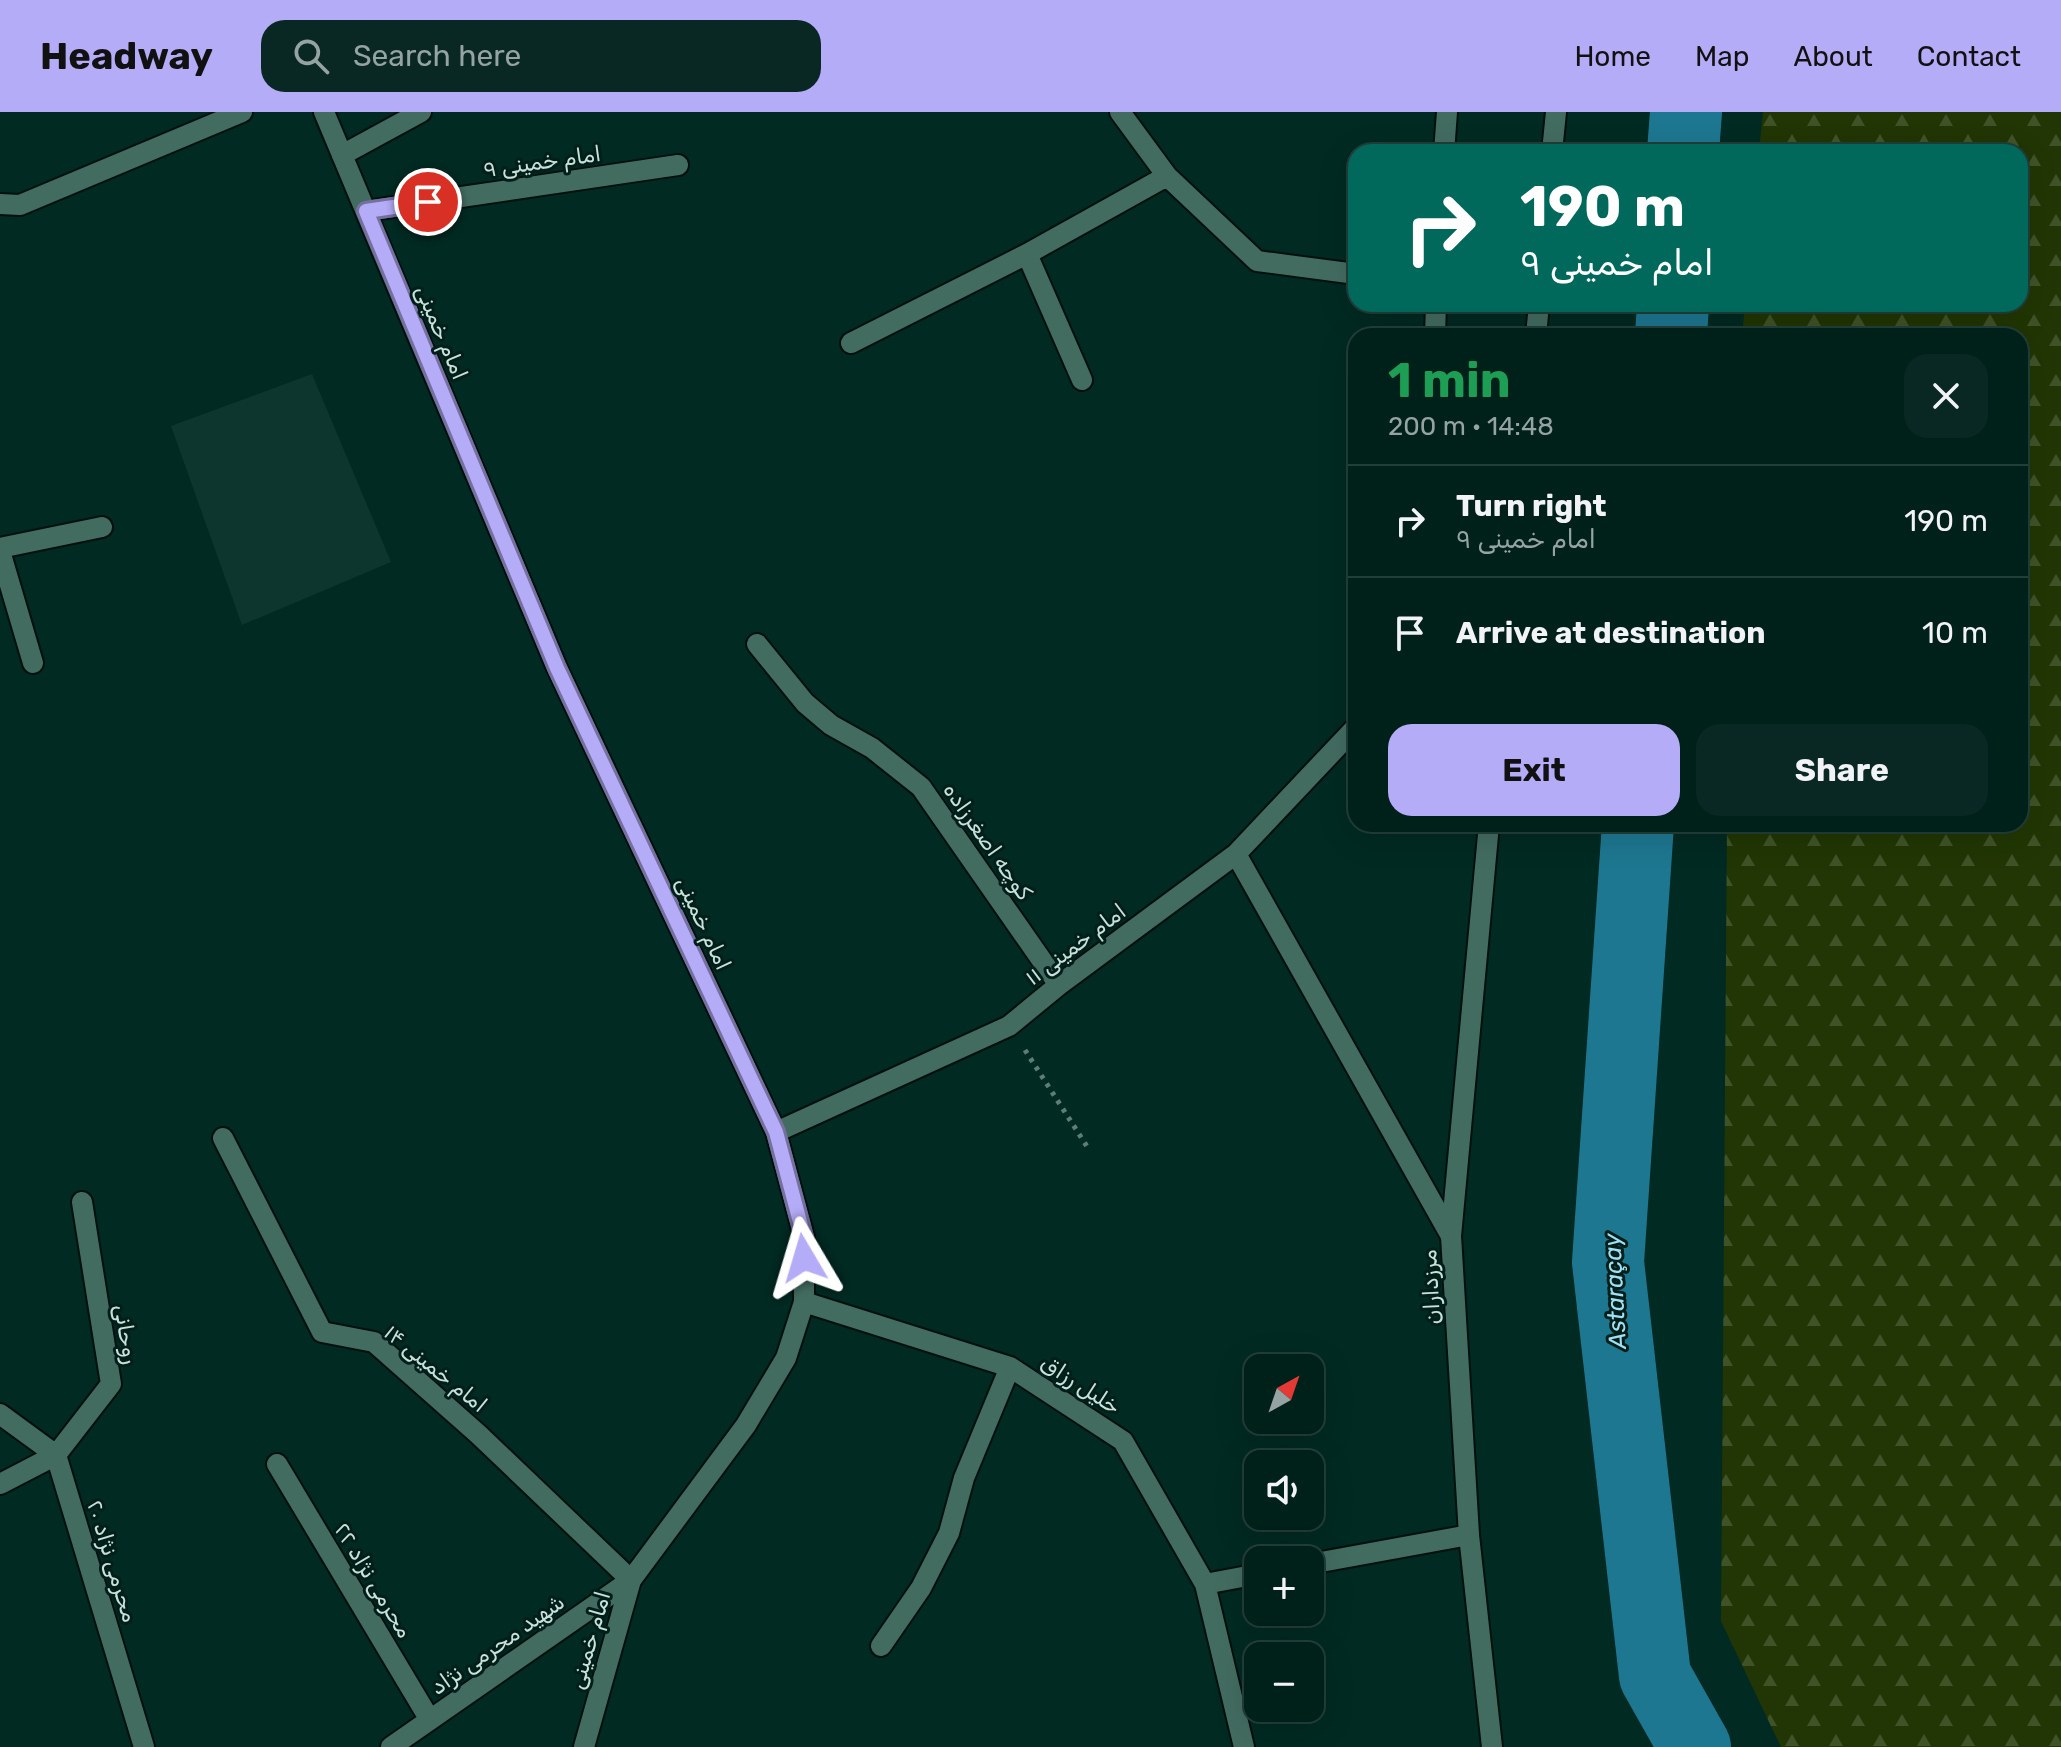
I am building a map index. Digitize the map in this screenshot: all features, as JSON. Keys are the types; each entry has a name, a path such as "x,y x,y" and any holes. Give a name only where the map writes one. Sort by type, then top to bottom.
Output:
{"street":[{"path":"0,204 20,205 242,112"},
{"name":"امام خمینی","path":"324,112 557,668 776,1132 804,1237 804,1302 786,1358 746,1425 631,1580 584,1747"},
{"path":"342,155 421,112"},
{"path":"1120,112 1167,176 1257,261 1348,273"},
{"path":"1445,144 1447,112"},
{"path":"1553,144 1556,112"},
{"name":"امام خمینی ۹","path":"366,211 678,165"},
{"path":"851,343 1027,254 1167,176"},
{"path":"1027,254 1082,380"},
{"path":"33,663 0,550 102,527"},
{"name":"کوچه اصغرزاده","path":"757,644 805,703 831,725 872,748 921,787 1059,985"},
{"name":"امام خمینی ۱۱","path":"776,1132 1009,1026 1059,985 1236,854 1348,735"},
{"name":"مرزداران","path":"1488,832 1451,1236 1469,1535 1492,1747"},
{"path":"1236,854 1451,1236"},
{"name":"امام خمینی ۱۴","path":"223,1138 322,1332 374,1342 478,1434 631,1580"},
{"name":"روحانی","path":"56,1455 111,1384 82,1202"},
{"name":"خلیل رزاق","path":"804,1302 1010,1367 1123,1441 1205,1584 1244,1747"},
{"path":"881,1646 921,1588 949,1533 964,1478 1010,1367"},
{"path":"0,1414 56,1455 0,1484"},
{"name":"محرمی نژاد ۲۰","path":"56,1455 144,1747"},
{"name":"محرمی نژاد ۲۲","path":"277,1464 430,1720"},
{"path":"1324,1561 1469,1535"},
{"path":"1205,1584 1244,1577"},
{"name":"شهید محرمی نژاد","path":"391,1747 631,1580"}],"path":[{"path":"1009,1026 1088,1148"}],"shaded area":[{"path":"312,374 391,562 242,625 171,426"}],"green space":[{"path":"1763,112 2061,112 2061,1747 1781,1747 1721,1621 1727,832 2028,832 2028,328 1743,328 1744,312 2028,312 2028,144 1760,144"}],"waterway":[{"name":"Astaraçay","path":"1684,144 1686,112"},
{"name":"Astaraçay","path":"1672,312 1672,328"},
{"name":"Astaraçay","path":"1637,832 1608,1262 1655,1676 1695,1747"}],"route":[{"path":"428,202 366,211 557,668 776,1132 804,1237 804,1258"}]}
